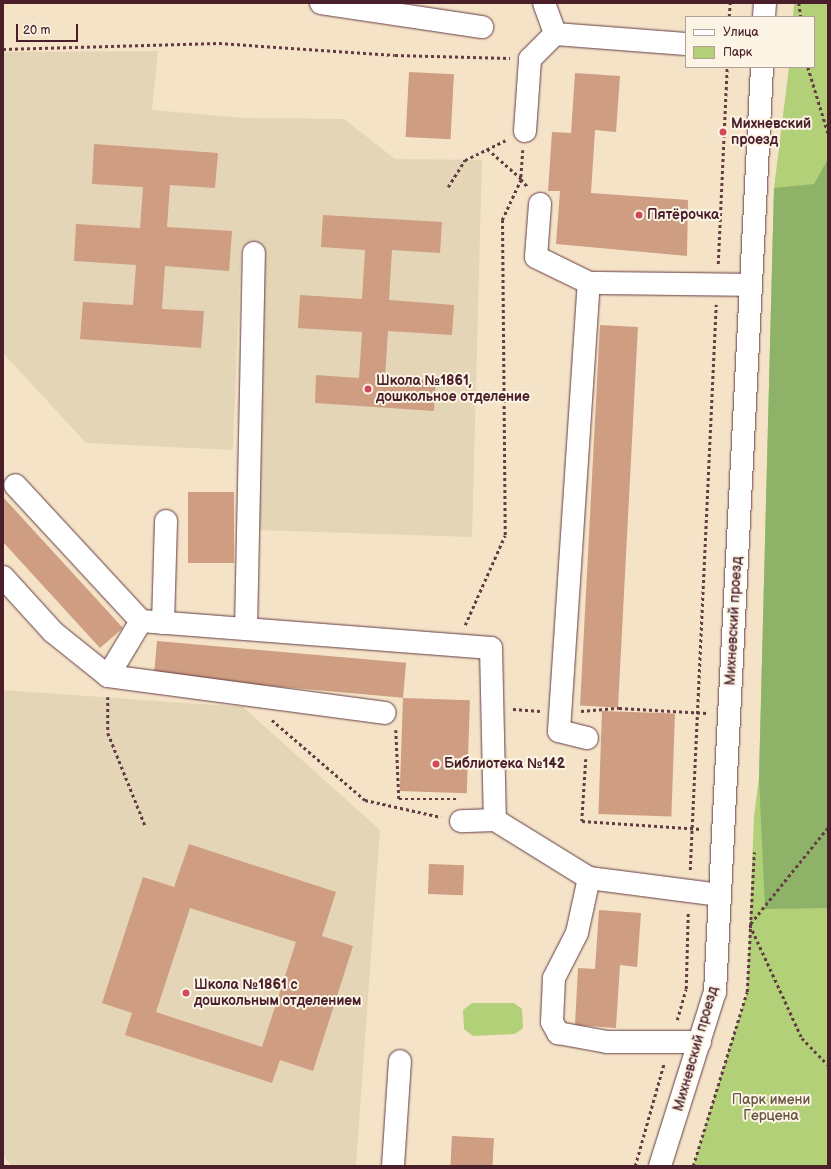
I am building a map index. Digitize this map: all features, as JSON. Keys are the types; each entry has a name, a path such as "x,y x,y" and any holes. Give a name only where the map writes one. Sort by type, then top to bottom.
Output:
{"street":[{"path":"321,3 482,27"},
{"path":"544,3 554,34"},
{"path":"764,16 765,3"},
{"path":"554,34 685,44"},
{"path":"525,131 530,59 554,34"},
{"name":"Михневский проезд","path":"660,1166 715,992 762,68"},
{"path":"540,204 536,257 589,283 751,286"},
{"path":"246,629 254,253"},
{"path":"587,738 559,731 589,283"},
{"path":"16,485 141,621 491,648 495,820"},
{"path":"163,623 166,521"},
{"path":"3,577 54,632 108,676 385,714"},
{"path":"108,676 141,621"},
{"path":"461,821 495,820 589,878 720,895"},
{"path":"589,878 577,933 554,978 552,1022 558,1033 607,1042 700,1042"},
{"path":"393,1166 400,1061"}],"path":[{"path":"729,16 730,3"},
{"path":"799,3 801,16"},
{"path":"3,49 219,44 395,55 530,59"},
{"path":"635,1166 686,989 689,891 727,68"},
{"path":"808,68 828,133"},
{"path":"448,187 462,163 525,131"},
{"path":"456,646 505,535 502,220 521,179 525,131"},
{"path":"487,149 521,179 540,204"},
{"path":"108,676 108,733 145,825"},
{"path":"243,694 365,800 461,821"},
{"path":"492,707 560,713 619,708 729,714"},
{"path":"385,714 395,714 399,799 463,799"},
{"path":"587,738 582,821 723,830"},
{"path":"828,828 750,925 802,1038 828,1065"}],"shaded area":[{"path":"158,51 152,110 246,118 344,119 395,159 482,160 472,537 257,530 265,248 241,246 233,450 86,443 3,353 3,52"},
{"name":"Школа №1861 с дошкольным отделением","path":"3,690 243,707 380,830 356,1166 12,1166 3,1156"}],"green space":[{"name":"Парк имени Герцена","path":"794,3 828,3 828,1166 693,1166 747,992 754,816 759,778 774,188 789,68 815,68 815,16 793,16"},
{"path":"828,159 828,908 765,909 759,778 774,188 814,184"},
{"path":"472,1003 514,1003 522,1009 523,1028 515,1034 473,1036 464,1029 463,1010"}],"building":[{"path":"409,72 454,74 451,139 406,137"},
{"path":"575,73 620,76 616,132 595,130 591,193 688,200 687,256 556,244 560,191 548,191 552,132 571,133"},
{"path":"94,144 218,153 215,188 170,185 167,227 232,231 229,271 165,266 162,309 204,311 201,348 80,339 83,302 133,305 136,265 74,261 76,224 140,228 143,187 92,184"},
{"path":"323,215 442,222 440,253 392,250 389,300 454,305 452,335 388,331 385,377 436,380 434,411 315,403 316,375 359,378 362,332 298,328 300,295 362,299 365,250 321,247"},
{"path":"600,325 638,327 618,707 580,705"},
{"path":"188,492 234,492 234,563 188,563"},
{"path":"3,497 123,628 100,648 3,542"},
{"path":"157,641 406,663 403,698 154,676"},
{"path":"403,698 470,700 467,793 400,791"},
{"path":"602,711 675,714 671,816 598,814"},
{"path":"189,844 336,892 322,936 353,946 313,1071 280,1060 272,1083 125,1035 132,1013 102,1003 143,877 174,887","holes":["190,908 296,942 262,1047 156,1012"]},
{"path":"429,864 464,865 463,895 428,894"},
{"path":"599,910 641,913 637,967 620,965 616,1028 575,1025 578,968 595,969"},
{"path":"452,1136 494,1138 492,1166 450,1166"}],"place":[{"name":"Михневский проезд","path":"723,132"},
{"name":"Пятёрочка","path":"639,215"},
{"name":"Школа №1861, дошкольное отделение","path":"368,389"},
{"name":"Библиотека №142","path":"436,764"},
{"name":"Школа №1861 с дошкольным отделением","path":"186,993"}]}
